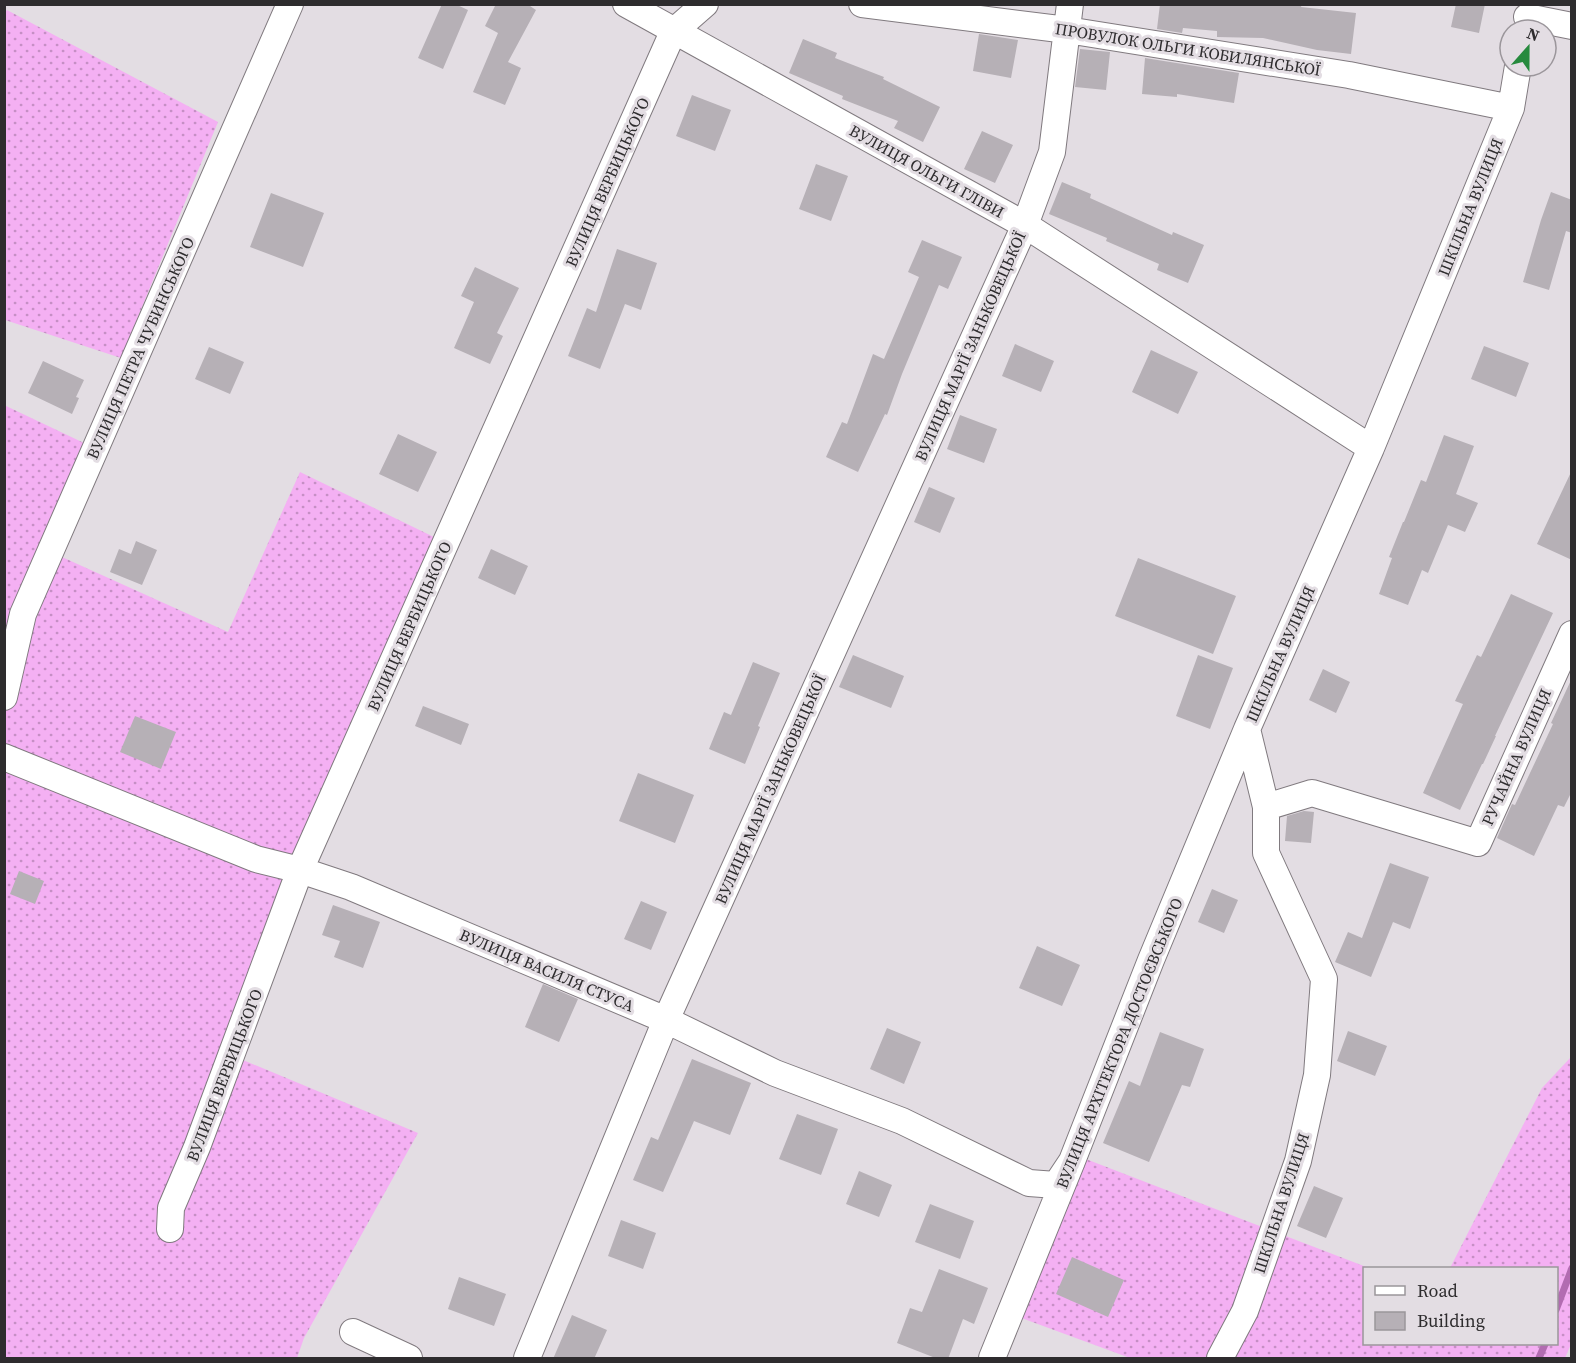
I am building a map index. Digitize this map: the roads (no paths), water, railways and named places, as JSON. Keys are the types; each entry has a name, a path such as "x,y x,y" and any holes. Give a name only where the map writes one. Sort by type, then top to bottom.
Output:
{"street":[{"name":"ВУЛИЦЯ ПЕТРА ЧУБИНСЬКОГО","path":"4,697 23,614 290,4"},
{"name":"ВУЛИЦЯ ОЛЬГИ ГЛІВИ","path":"626,4 1025,225 1371,448"},
{"path":"673,32 705,4"},
{"name":"ПРОВУЛОК ОЛЬГИ КОБИЛЯНСЬКОЇ","path":"862,4 1067,30 1349,75 1511,108"},
{"name":"ВУЛИЦЯ МАРІЇ ЗАНЬКОВЕЦЬКОЇ","path":"527,1359 666,1020 1025,225 1052,153 1070,4"},
{"path":"1527,17 1572,26"},
{"name":"ВУЛИЦЯ ВЕРБИЦЬКОГО","path":"170,1229 171,1208 197,1147 300,870 673,32"},
{"name":"ШКІЛЬНА ВУЛИЦЯ","path":"1220,1359 1245,1311 1298,1161 1317,1075 1324,979 1266,853 1266,807 1247,729 1371,448 1511,108 1516,78"},
{"name":"РУЧАЙНА ВУЛИЦЯ","path":"1266,807 1312,793 1478,843 1572,634"},
{"name":"ВУЛИЦЯ АРХІТЕКТОРА ДОСТОЄВСЬКОГО","path":"992,1359 1151,960 1247,729"},
{"name":"ВУЛИЦЯ ВАСИЛЯ СТУСА","path":"4,757 256,859 300,870 351,887 666,1020 775,1073 902,1121 1029,1183 1056,1185 1072,1161"},
{"path":"353,1332 409,1359"}],"waterway":[{"path":"1558,1305 1572,1268"},
{"path":"1539,1358 1545,1345"}]}
